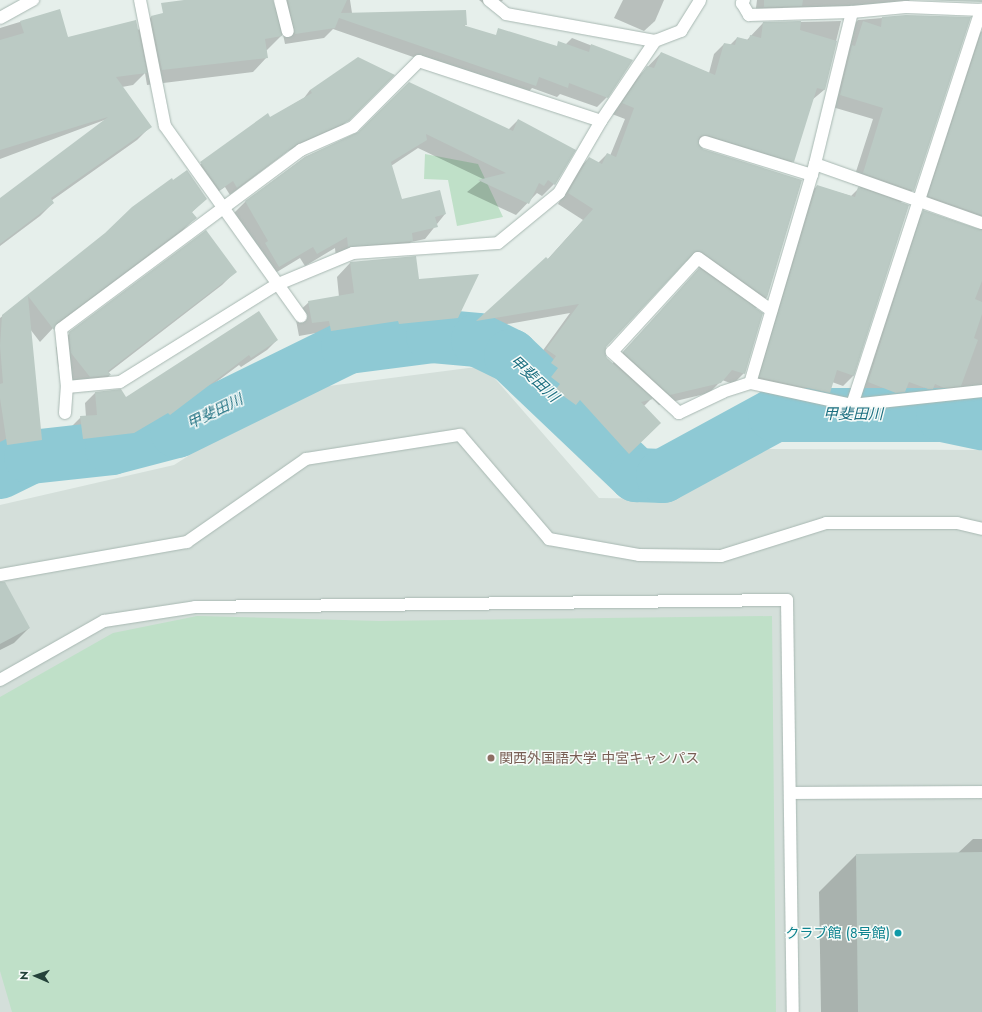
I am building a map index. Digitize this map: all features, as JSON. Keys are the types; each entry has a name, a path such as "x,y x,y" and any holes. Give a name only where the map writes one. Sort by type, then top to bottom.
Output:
{"street":[{"path":"0,18 33,0"},
{"path":"140,0 165,126 276,285 301,318"},
{"path":"280,0 288,31"},
{"path":"490,0 506,14 655,41 681,31 700,0"},
{"path":"744,0 742,3 749,15 852,12 906,4 982,10 852,405"},
{"path":"750,383 813,170 852,12"},
{"path":"67,387 120,382 276,285 353,253 498,243 559,193 601,121 655,41"},
{"path":"66,414 67,387 61,329 301,150 353,127 419,61 601,121"},
{"path":"705,142 813,170 919,201 982,223"},
{"path":"771,310 698,258 612,352 679,413 723,392 750,383 852,405 982,391"},
{"path":"0,575 187,542 306,459 460,435 549,539 639,555 721,556 826,523 957,523 982,529"},
{"path":"0,680 104,621 195,607 788,600 793,1012"},
{"path":"790,793 982,792"}],"shaded area":[{"name":"関西外国語大学 中宮キャンパス","path":"484,366 599,498 667,499 768,449 982,450 982,1012 0,1012 0,505 174,465 290,391"}],"green space":[{"path":"425,154 478,164 503,217 457,226 448,180 424,179"},
{"path":"197,616 379,621 772,616 776,1012 12,1012 0,971 0,697 113,633"}],"building":[{"path":"184,0 273,0 282,36 265,39 268,58 162,70 151,16 163,13 161,3"},
{"path":"288,0 347,0 341,13 466,10 467,25 463,25 496,35 498,28 557,46 558,41 589,52 591,44 633,60 608,98 569,83 568,88 539,77 536,86 339,18 335,28 295,34"},
{"path":"764,0 803,0 802,6 764,7"},
{"path":"919,0 982,0 982,2"},
{"path":"60,9 68,37 136,20 147,73 116,77 152,127 51,198 54,203 0,244 0,198 108,117 0,150 0,40 24,33 20,21"},
{"path":"906,15 971,17 914,191 863,173 883,108 840,95 852,45 855,46 863,21 881,27 882,17"},
{"path":"801,21 800,30 837,41 825,90 817,88 794,162 707,135 700,136 698,140 703,149 802,180 767,298 702,252 696,251 606,347 605,354 607,358 653,399 641,402 661,423 629,454 580,400 576,405 555,390 560,384 551,377 558,368 551,363 556,356 546,349 579,304 476,321 546,257 548,259 593,209 568,193 589,157 602,164 607,153 616,157 634,108 622,103 647,66 654,68 661,52 715,75 724,43 735,45 737,37 749,40 750,35 761,38 763,22"},
{"path":"982,31 982,215 928,196"},
{"path":"358,57 395,75 349,121 297,144 237,188 233,181 220,190 200,162 268,113 270,117 312,93 310,90"},
{"path":"409,82 513,131 518,119 576,150 555,185 548,180 544,186 539,183 529,204 478,180 506,173 426,134 427,140 391,162 402,199 440,190 446,214 435,217 438,227 412,233 413,241 348,247 347,237 317,254 313,247 279,267 265,243 268,241 245,201 305,157 358,132"},
{"path":"187,170 207,199 192,212 197,218 57,323 54,330 28,296 42,440 7,445 0,398 0,384 3,383 0,346 2,315 105,233 132,207 172,178 173,180"},
{"path":"817,185 855,197 858,187 909,205 854,376 837,370 830,393 759,377"},
{"path":"923,210 982,230 982,281 975,299 982,302 982,314 974,338 978,340 961,386 944,388 935,384 933,389 928,389 909,382 905,392 896,393 868,382"},
{"path":"206,230 237,272 108,371 111,375 90,377 71,353 69,332"},
{"path":"416,256 419,279 479,274 458,318 399,324 398,321 331,331 329,321 312,323 308,301 354,293 350,262"},
{"path":"699,268 763,313 745,374 732,370 721,383 670,395 623,352"},
{"path":"259,311 278,340 251,358 249,355 170,415 168,413 134,433 83,439 80,416 97,415 95,392 121,389 126,397"},
{"path":"0,582 5,582 30,628 0,644"},
{"name":"クラブ館 (8号館)","path":"982,852 982,1012 858,1012 856,854"}],"waterway":[{"name":"甲斐田川","path":"0,472 31,457 112,448 177,431 348,347 433,336 478,340 511,356 636,475 663,476 775,415 943,415 982,423"}],"place":[{"name":"関西外国語大学 中宮キャンパス","path":"491,758"},
{"name":"クラブ館 (8号館)","path":"898,933"}]}
